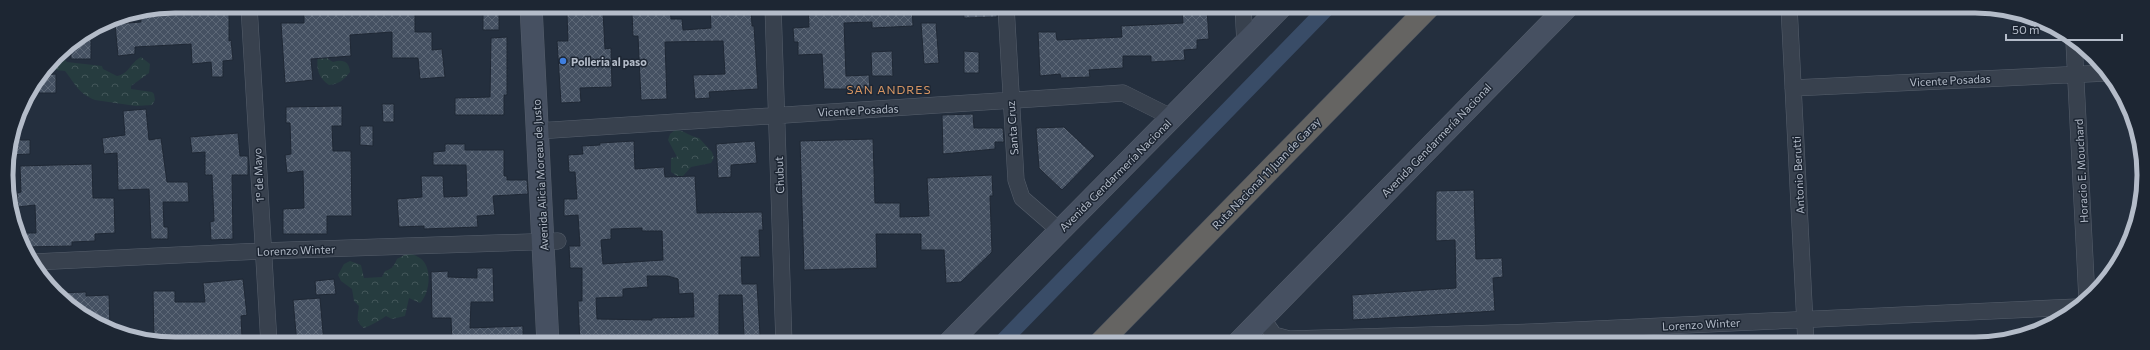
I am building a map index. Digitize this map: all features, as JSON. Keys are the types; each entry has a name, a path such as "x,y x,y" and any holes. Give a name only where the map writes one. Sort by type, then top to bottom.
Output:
{"highway":[{"name":"Ruta Nacional 11 Juan de Garay","path":"1106,337 1423,13"}],"main road":[{"name":"Avenida Alicia Moreau de Justo","path":"532,13 544,130 550,242 548,337"},
{"name":"Avenida Alicia Moreau de Justo","path":"544,130 546,13"},
{"name":"Avenida Gendarmería Nacional","path":"955,337 1275,13"},
{"name":"Avenida Gendarmería Nacional","path":"1244,337 1561,13"},
{"name":"Avenida Alicia Moreau de Justo","path":"550,242 562,337"}],"street":[{"name":"1° de Mayo","path":"249,13 268,337"},
{"name":"Chubut","path":"773,13 784,337"},
{"name":"Santa Cruz","path":"1006,13 1010,100 1016,180 1022,198 1060,231"},
{"path":"1243,13 1245,44"},
{"name":"Antonio Berutti","path":"1789,13 1806,337"},
{"name":"Horacio E. Mouchard","path":"2074,46 2087,293"},
{"name":"Vicente Posadas","path":"1793,88 2101,72"},
{"name":"Vicente Posadas","path":"544,130 1123,93 1173,118"},
{"name":"Lorenzo Winter","path":"38,262 262,251 550,242"},
{"name":"Lorenzo Winter","path":"1546,337 1805,319 2069,307"},
{"name":"Lorenzo Winter","path":"1262,318 1274,335 1282,337"}],"green space":[{"path":"327,53 328,59 333,62 343,61 347,63 349,68 350,72 346,77 336,84 329,85 320,76 317,64 318,55"},
{"path":"141,57 150,64 149,73 131,86 131,89 152,92 155,100 152,105 136,106 95,100 78,88 65,71 52,70 63,58 67,62 102,66 103,69 117,76 127,71 137,59"},
{"path":"675,130 682,131 699,138 712,152 714,158 711,163 691,167 683,176 677,176 671,172 671,158 677,157 668,140 670,134"},
{"path":"408,253 420,258 427,267 429,280 423,299 420,303 409,298 405,316 392,319 386,316 364,328 358,321 359,306 354,301 352,289 341,281 338,275 344,264 350,261 361,265 364,278 382,277 385,271 395,264 397,259"}],"building":[{"path":"229,13 229,41 231,40 233,60 223,61 223,77 212,77 211,62 192,64 191,44 135,47 135,54 118,56 115,24 141,22 141,17"},
{"path":"304,13 415,13 415,32 432,32 432,50 442,49 445,77 420,79 418,58 392,58 392,32 350,35 351,56 311,59 313,80 285,83 281,23 304,23"},
{"path":"483,13 499,13 499,30 483,30"},
{"path":"603,13 605,49 611,48 612,87 580,88 581,102 561,103 557,41 568,41 567,14"},
{"path":"632,13 670,13 671,19 682,19 683,30 711,28 710,13 751,13 752,26 754,26 758,89 709,92 710,98 695,99 693,75 725,74 723,41 665,42 667,99 641,100 638,36 633,36"},
{"path":"808,13 912,13 913,26 872,28 872,22 844,23 846,76 869,75 870,89 824,89 822,54 798,55 798,42 794,42 793,28 809,27"},
{"path":"964,13 997,13 997,17 964,18"},
{"path":"1182,13 1207,13 1209,39 1197,40 1197,49 1184,50 1185,60 1151,62 1151,56 1123,56 1123,68 1089,70 1090,77 1061,78 1060,74 1040,76 1038,32 1056,32 1057,40 1122,37 1121,26 1183,23"},
{"path":"921,23 936,23 939,63 924,64"},
{"path":"91,37 91,59 71,59 71,50"},
{"path":"507,37 507,95 504,95 504,115 455,115 455,98 490,97 491,38"},
{"path":"892,51 893,76 872,76 871,52"},
{"path":"964,51 979,52 979,73 964,73"},
{"path":"56,74 56,93 39,93 39,87 47,75"},
{"path":"382,104 394,104 394,122 383,122"},
{"path":"342,106 342,126 332,126 333,151 351,151 352,216 327,216 327,234 283,234 283,209 304,208 303,171 287,173 285,155 291,154 290,123 286,123 286,107"},
{"path":"146,109 149,140 161,138 167,182 188,182 189,202 163,202 164,227 168,227 168,239 151,239 149,189 118,190 117,153 104,154 102,138 125,135 123,111"},
{"path":"973,114 974,128 1003,128 1004,142 995,142 995,149 943,154 942,115"},
{"path":"360,126 373,126 373,146 360,145"},
{"path":"1064,127 1095,156 1062,190 1039,168 1036,128"},
{"path":"238,133 240,156 248,156 248,175 232,175 233,239 211,240 210,222 214,221 212,175 205,175 205,152 192,153 190,137"},
{"path":"873,139 875,203 900,203 900,217 929,216 927,178 992,175 993,196 990,196 992,252 961,282 946,283 944,250 921,250 921,234 876,234 877,268 804,270 800,141"},
{"path":"17,140 30,140 30,154 14,155"},
{"path":"634,141 635,169 664,167 665,177 695,176 697,213 762,212 763,230 759,230 760,257 741,257 742,284 757,284 760,335 744,336 742,295 719,295 719,337 580,337 578,301 582,301 582,268 570,268 569,246 580,246 578,215 564,216 564,199 577,199 575,172 569,172 568,155 583,154 582,146 600,145 600,143","holes":["642,228 642,231 662,231 663,260 603,264 601,240 611,239 611,229","647,276 668,276 678,279 679,294 693,293 694,317 652,318 652,320 597,319 596,298 623,297 623,289 648,287"]},
{"path":"755,141 757,163 731,165 731,177 718,178 716,144"},
{"path":"445,144 465,144 465,150 504,150 504,176 507,176 507,180 527,180 528,194 493,196 495,215 477,216 478,227 424,229 424,226 399,227 397,199 422,197 421,176 443,176 444,197 467,196 466,165 433,165 433,152 445,151"},
{"path":"92,164 93,198 114,198 115,233 95,234 95,241 72,242 72,246 30,247 24,233 36,233 35,205 18,207 17,193 21,192 20,166"},
{"path":"1474,190 1476,259 1502,258 1503,277 1493,278 1495,311 1353,320 1352,295 1456,288 1455,240 1436,241 1436,191"},
{"path":"477,268 493,268 494,302 471,302 470,328 523,326 523,337 452,337 451,318 432,318 431,272 448,271 448,277 477,278"},
{"path":"243,279 247,315 241,316 242,337 154,336 153,291 175,291 175,302 205,302 203,283"},
{"path":"334,279 336,294 316,295 315,281"},
{"path":"86,292 86,296 109,295 110,323 85,310 63,293"},
{"path":"320,298 323,337 296,337 293,300"}],"waterway":[{"path":"1007,337 1322,13"}],"place":[{"name":"Polleria al paso","path":"563,61"}],"district":[{"name":"SAN ANDRES","path":"889,89"}]}
